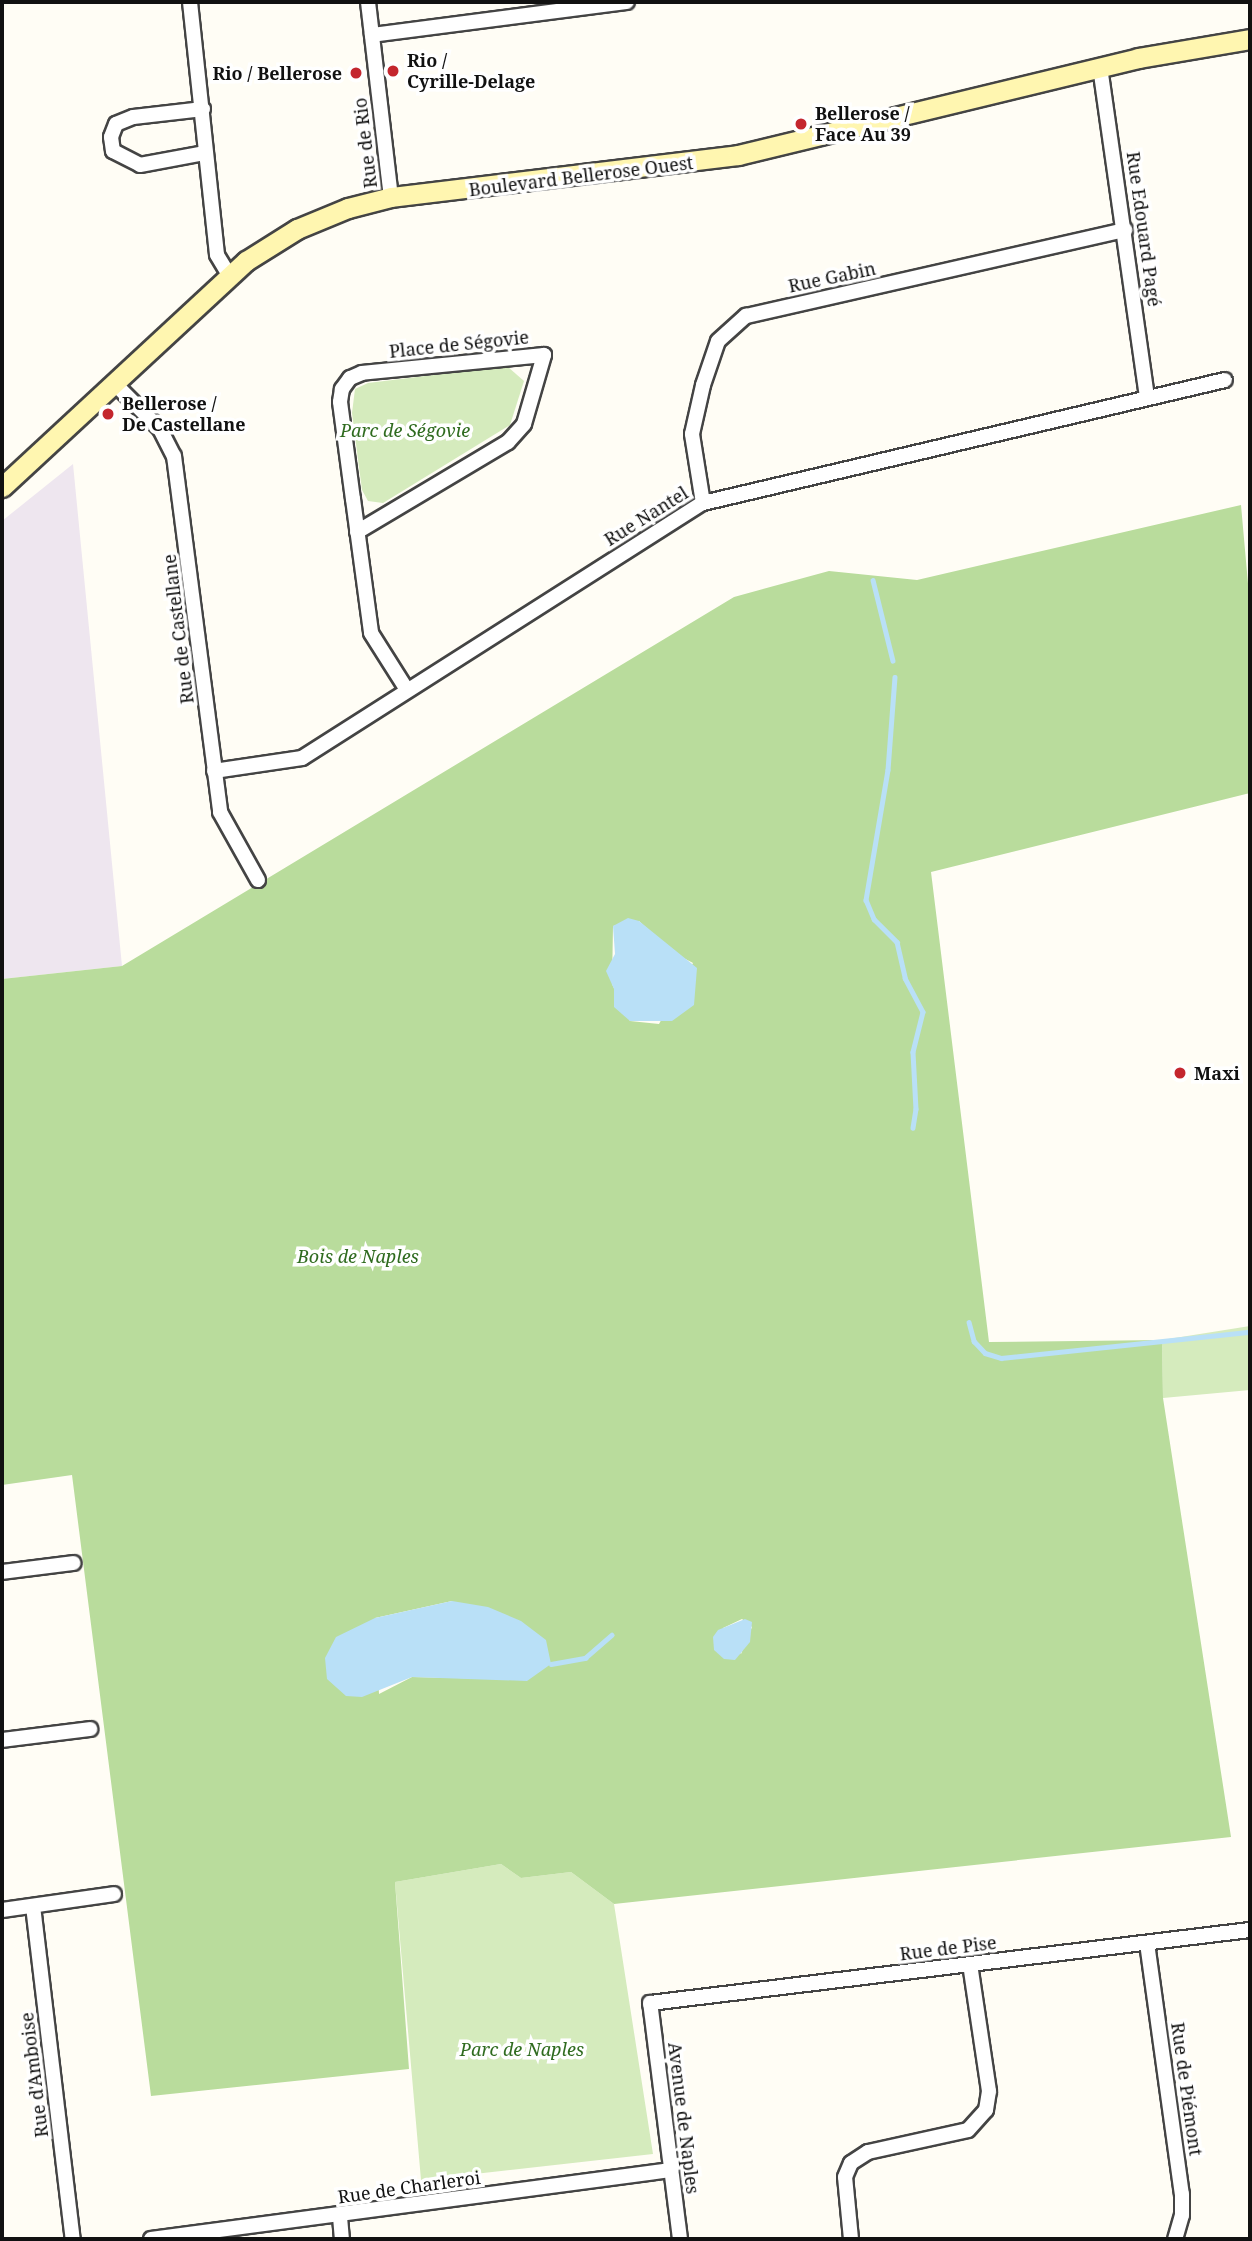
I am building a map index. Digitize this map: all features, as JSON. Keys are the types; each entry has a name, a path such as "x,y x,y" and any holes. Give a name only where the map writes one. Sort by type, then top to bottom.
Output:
{"street":[{"path":"190,2 203,109 204,153 217,255 229,275"},
{"name":"Rue de Rio","path":"368,2 391,197"},
{"path":"372,35 538,8 627,2"},
{"name":"Boulevard Bellerose Ouest","path":"2,487 229,275 297,229 348,208 391,197 746,154 1100,67 1250,38"},
{"name":"Rue Edouard Pagé","path":"1100,67 1147,397"},
{"path":"203,109 133,117 116,124 111,137 113,151 140,165 204,153"},
{"name":"Rue Gabin","path":"703,503 692,434 703,385 718,341 746,316 1125,230"},
{"name":"Place de Ségovie","path":"358,532 508,442 524,424 544,355 374,372 350,379 340,398 371,633 407,690"},
{"name":"Rue Nantel","path":"214,771 302,758 703,503 1225,380"},
{"name":"Rue de Castellane","path":"115,384 160,429 177,463 214,771 225,826 258,880"},
{"path":"2,1572 73,1563"},
{"path":"2,1740 90,1729"},
{"path":"2,1910 114,1894"},
{"name":"Rue d'Amboise","path":"33,1906 73,2239"},
{"name":"Rue de Pise","path":"650,2003 1250,1930"},
{"name":"Rue de Piémont","path":"1147,1943 1182,2194 1182,2215 1175,2239"},
{"path":"850,2239 845,2177 851,2163 868,2152 968,2130 986,2110 989,2091 970,1964"},
{"name":"Avenue de Naples","path":"650,2003 680,2239"},
{"name":"Rue de Charleroi","path":"151,2239 340,2217 671,2170"},
{"path":"340,2217 342,2239"}],"shaded area":[{"path":"73,464 122,966 2,979 2,521"}],"green space":[{"name":"Parc de Ségovie","path":"507,366 524,381 510,425 383,503 368,501 362,490 352,413 355,389 368,383"},
{"name":"Bois de Naples","path":"1241,505 1250,606 1250,793 931,872 989,1342 1162,1340 1163,1398 1231,1837 614,1904 571,1872 521,1878 501,1864 395,1882 409,2069 151,2096 72,1475 2,1485 2,979 122,966 734,597 829,571 917,580","holes":["639,921 674,953 693,963 659,1024 630,1021 612,984 613,926","452,1601 500,1679 412,1677 379,1694 375,1618","742,1619 752,1627 741,1654 723,1628"]},
{"path":"1250,1326 1250,1390 1163,1398 1162,1340"},
{"name":"Parc de Naples","path":"501,1864 521,1878 571,1872 614,1904 653,2154 421,2180 395,1882"}],"water":[{"path":"628,918 639,921 697,968 694,1005 672,1021 630,1021 614,1007 614,989 606,971 615,954 613,926"},
{"path":"452,1601 488,1607 521,1621 546,1640 551,1664 527,1681 412,1677 362,1697 346,1696 327,1679 325,1658 336,1637 375,1618"},
{"path":"745,1619 752,1622 750,1642 735,1660 724,1659 714,1650 713,1637 718,1630"}],"waterway":[{"path":"873,580 893,661"},
{"path":"895,677 888,770 866,900 874,919 897,942 905,978 923,1012 913,1052 916,1109 913,1128"},
{"path":"969,1322 974,1341 985,1353 1001,1358 1250,1332"},
{"path":"551,1664 585,1658 611,1635"}],"place":[{"name":"Rio / Cyrille-Delage","path":"393,71"},
{"name":"Rio / Bellerose","path":"356,73"},
{"name":"Bellerose / Face Au 39","path":"801,124"},
{"name":"Bellerose / De Castellane","path":"108,414"},
{"name":"Maxi","path":"1180,1073"}]}
